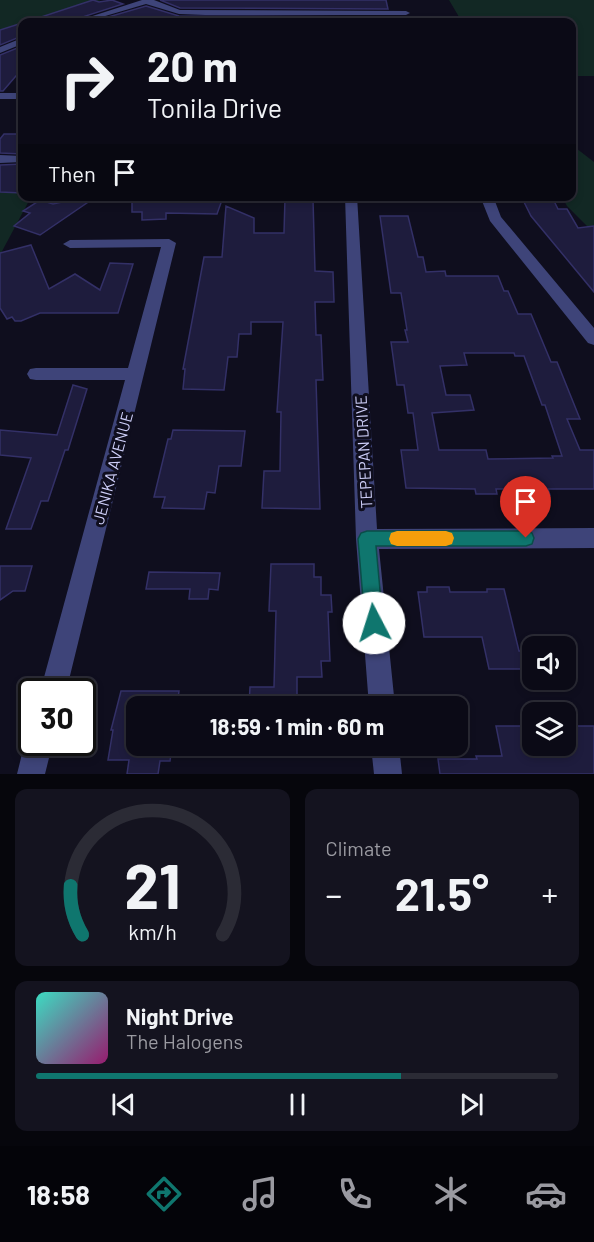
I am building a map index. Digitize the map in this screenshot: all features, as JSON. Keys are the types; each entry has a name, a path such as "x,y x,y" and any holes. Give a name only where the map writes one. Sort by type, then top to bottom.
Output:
{"street":[{"path":"91,18 148,1 179,12 196,13 406,13"},
{"path":"401,5 409,18"},
{"path":"0,50 18,43"},
{"path":"0,96 18,96"},
{"path":"0,159 18,159"},
{"name":"TEPEPAN DRIVE","path":"351,201 367,539 381,696"},
{"path":"488,201 495,218 594,339"},
{"name":"JENIKA AVENUE","path":"57,678 170,243 70,244"},
{"path":"36,374 136,374"},
{"path":"367,539 594,538"},
{"path":"31,774 36,756"},
{"path":"386,756 388,774"}],"green space":[{"path":"0,0 101,0 42,18 18,18 18,25 0,31"},
{"path":"449,0 594,0 594,76 576,76 576,18 460,18"},
{"path":"576,148 594,162 594,233 564,201 576,201"},
{"path":"0,190 18,190 18,201 29,201 0,255"}],"building":[{"path":"93,0 99,2 112,0 123,4 79,18 38,18"},
{"path":"160,0 386,0 388,9 180,8"},
{"path":"146,6 179,16 390,18 105,18"},
{"path":"18,24 18,38 0,45 0,30"},
{"path":"18,48 18,74 3,91 0,91 0,55"},
{"path":"4,134 18,134 18,154 0,153 0,139"},
{"path":"18,164 18,193 0,192 0,165"},
{"path":"38,201 53,204 67,201 90,201 40,235 14,226 30,213 23,211"},
{"path":"132,201 222,201 217,214 166,213 166,219 142,220 142,212 132,212"},
{"path":"285,201 313,201 315,271 333,272 334,302 315,302 316,335 321,335 323,380 316,380 320,509 262,508 264,471 280,471 281,412 277,412 283,322 251,322 251,334 239,334 237,357 228,357 224,390 183,389 185,369 183,369 204,257 222,257 226,206 254,218 254,233 284,233"},
{"path":"554,201 558,209 567,209 578,228 594,226 594,292 531,216 524,202"},
{"path":"380,216 408,216 418,257 423,257 426,272 445,271 446,276 498,276 504,291 508,291 518,314 531,314 551,362 557,362 580,419 567,419 580,450 594,450 594,489 548,489 550,495 531,495 529,489 496,489 497,494 476,494 475,489 406,488 401,450 418,450 413,413 408,413 404,385 397,385 391,342 408,342 401,293 391,293","holes":["464,353 514,353 515,356 524,356 542,405 545,405 562,456 488,459 486,450 439,450 432,413 474,410 470,395 446,395 440,366 467,365"]},
{"path":"31,245 49,289 75,274 100,290 110,263 133,264 118,313 40,313 21,321 15,321 12,317 7,319 0,308 0,253"},
{"path":"73,385 87,389 68,450 65,450 48,501 41,501 31,529 6,529 31,458 0,455 0,430 57,435"},
{"path":"173,430 245,431 241,466 219,466 215,493 207,492 204,509 162,508 165,497 154,497 168,439 171,439"},
{"path":"271,564 314,564 314,577 321,577 321,595 331,595 332,612 328,612 330,661 321,661 322,677 297,677 297,696 250,696 250,687 274,687 276,611 269,611"},
{"path":"0,566 32,566 25,591 13,591 0,600"},
{"path":"149,572 220,573 218,590 209,589 208,599 189,599 190,589 146,589"},
{"path":"427,587 449,587 450,592 487,592 487,589 504,589 519,651 522,651 522,669 489,669 482,637 424,637 418,592 427,592"},
{"path":"121,691 179,691 178,696 126,696 126,756 171,756 170,761 160,761 158,774 127,774 129,760 108,760 113,730 111,730"},
{"path":"496,726 522,726 522,756 576,756 576,726 594,726 594,774 440,774 438,759 477,759 476,756 502,756"}],"slow traffic":[{"path":"397,539 446,538"}],"route":[{"path":"374,623 367,539 526,538"}]}
